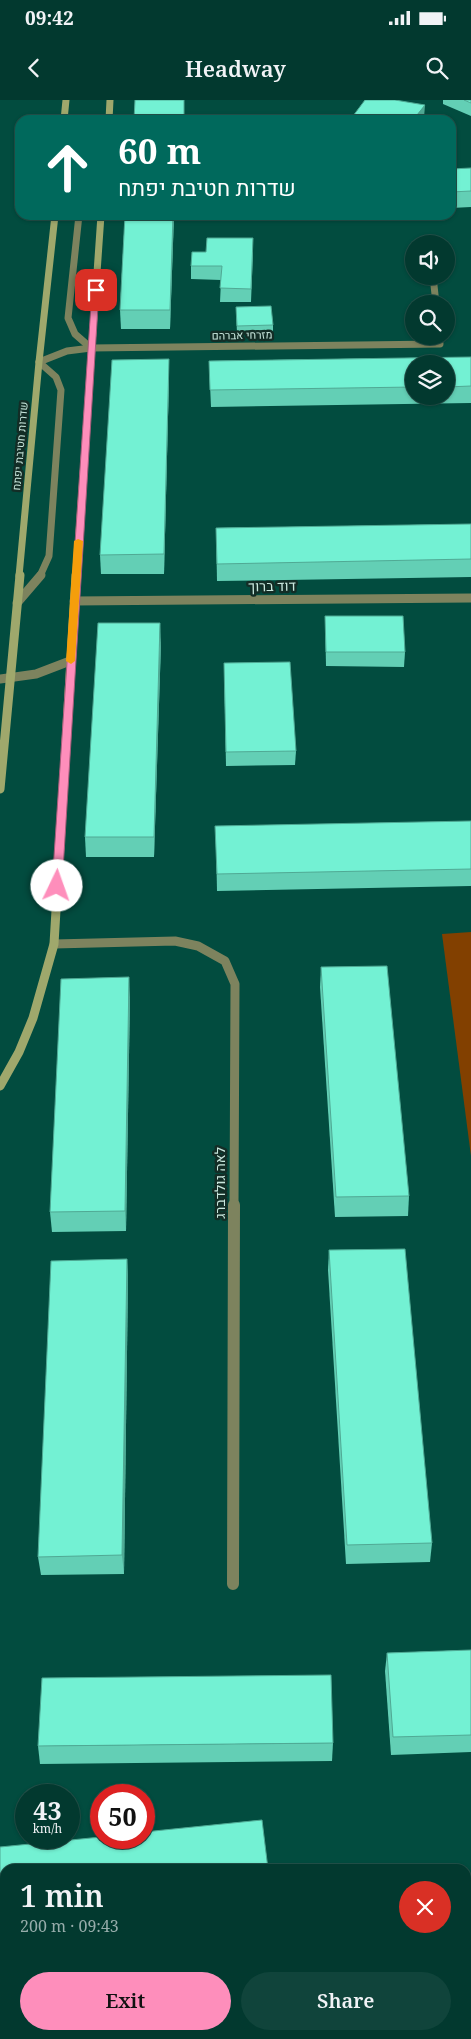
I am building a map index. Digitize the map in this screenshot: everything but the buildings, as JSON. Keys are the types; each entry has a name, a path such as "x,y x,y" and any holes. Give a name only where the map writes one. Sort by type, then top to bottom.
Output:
{"main road":[{"path":"64,115 66,100"},
{"path":"109,115 110,100"},
{"name":"שדרות חטיבת יפתח","path":"0,790 39,362 54,220"},
{"path":"0,1086 33,1022 46,980 54,944 70,661 101,220"}],"street":[{"path":"78,220 68,318 76,334 91,348"},
{"name":"מזרחי אברהם","path":"39,362 67,351 91,348 405,344"},
{"path":"17,603 39,578 46,567 49,556 61,390 56,377 39,362"},
{"name":"דוד ברוך","path":"74,601 471,598"},
{"path":"0,679 47,673 70,661"},
{"name":"לאה גולדברג","path":"54,944 175,941 198,946 225,961 235,984 233,1584"}],"shaded area":[{"path":"471,932 471,1156 442,934"}],"slow traffic":[{"path":"71,661 78,541"}],"route":[{"path":"57,886 74,601 96,290"}]}
